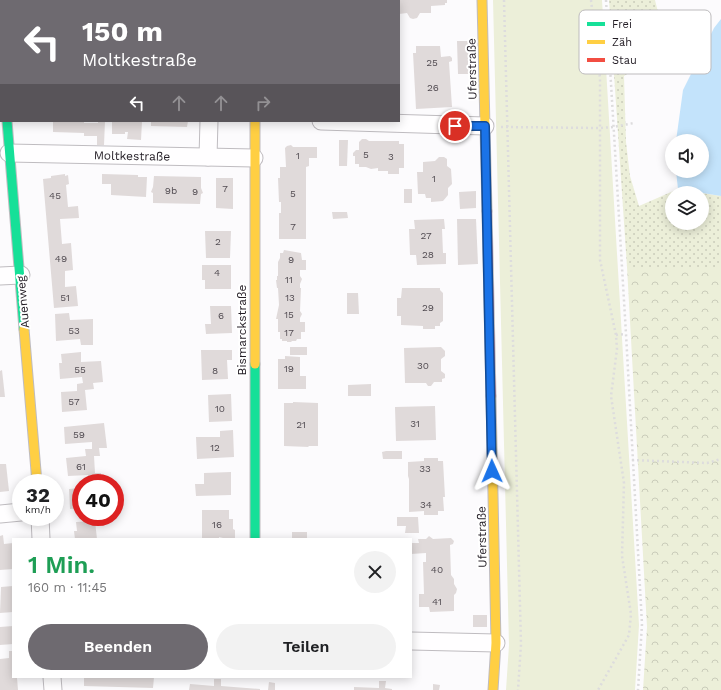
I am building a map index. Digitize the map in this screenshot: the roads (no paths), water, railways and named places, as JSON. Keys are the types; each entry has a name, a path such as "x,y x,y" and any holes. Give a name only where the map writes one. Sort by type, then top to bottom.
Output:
{"street":[{"name":"Uferstraße","path":"482,0 496,643 493,690"},
{"name":"Auenweg","path":"7,122 21,274 36,474"},
{"path":"208,158 209,122"},
{"name":"Bismarckstraße","path":"255,122 255,538"},
{"path":"354,122 485,126"},
{"name":"Moltkestraße","path":"10,153 254,158"},
{"path":"0,276 21,274"},
{"path":"0,514 12,513"},
{"path":"40,526 41,538"},
{"path":"412,641 496,643"},
{"path":"52,678 52,690"}],"water":[{"path":"721,19 721,196 709,194 709,186 678,186 677,178 709,178 709,134 677,134 683,90 691,74 711,74 711,34"}]}
